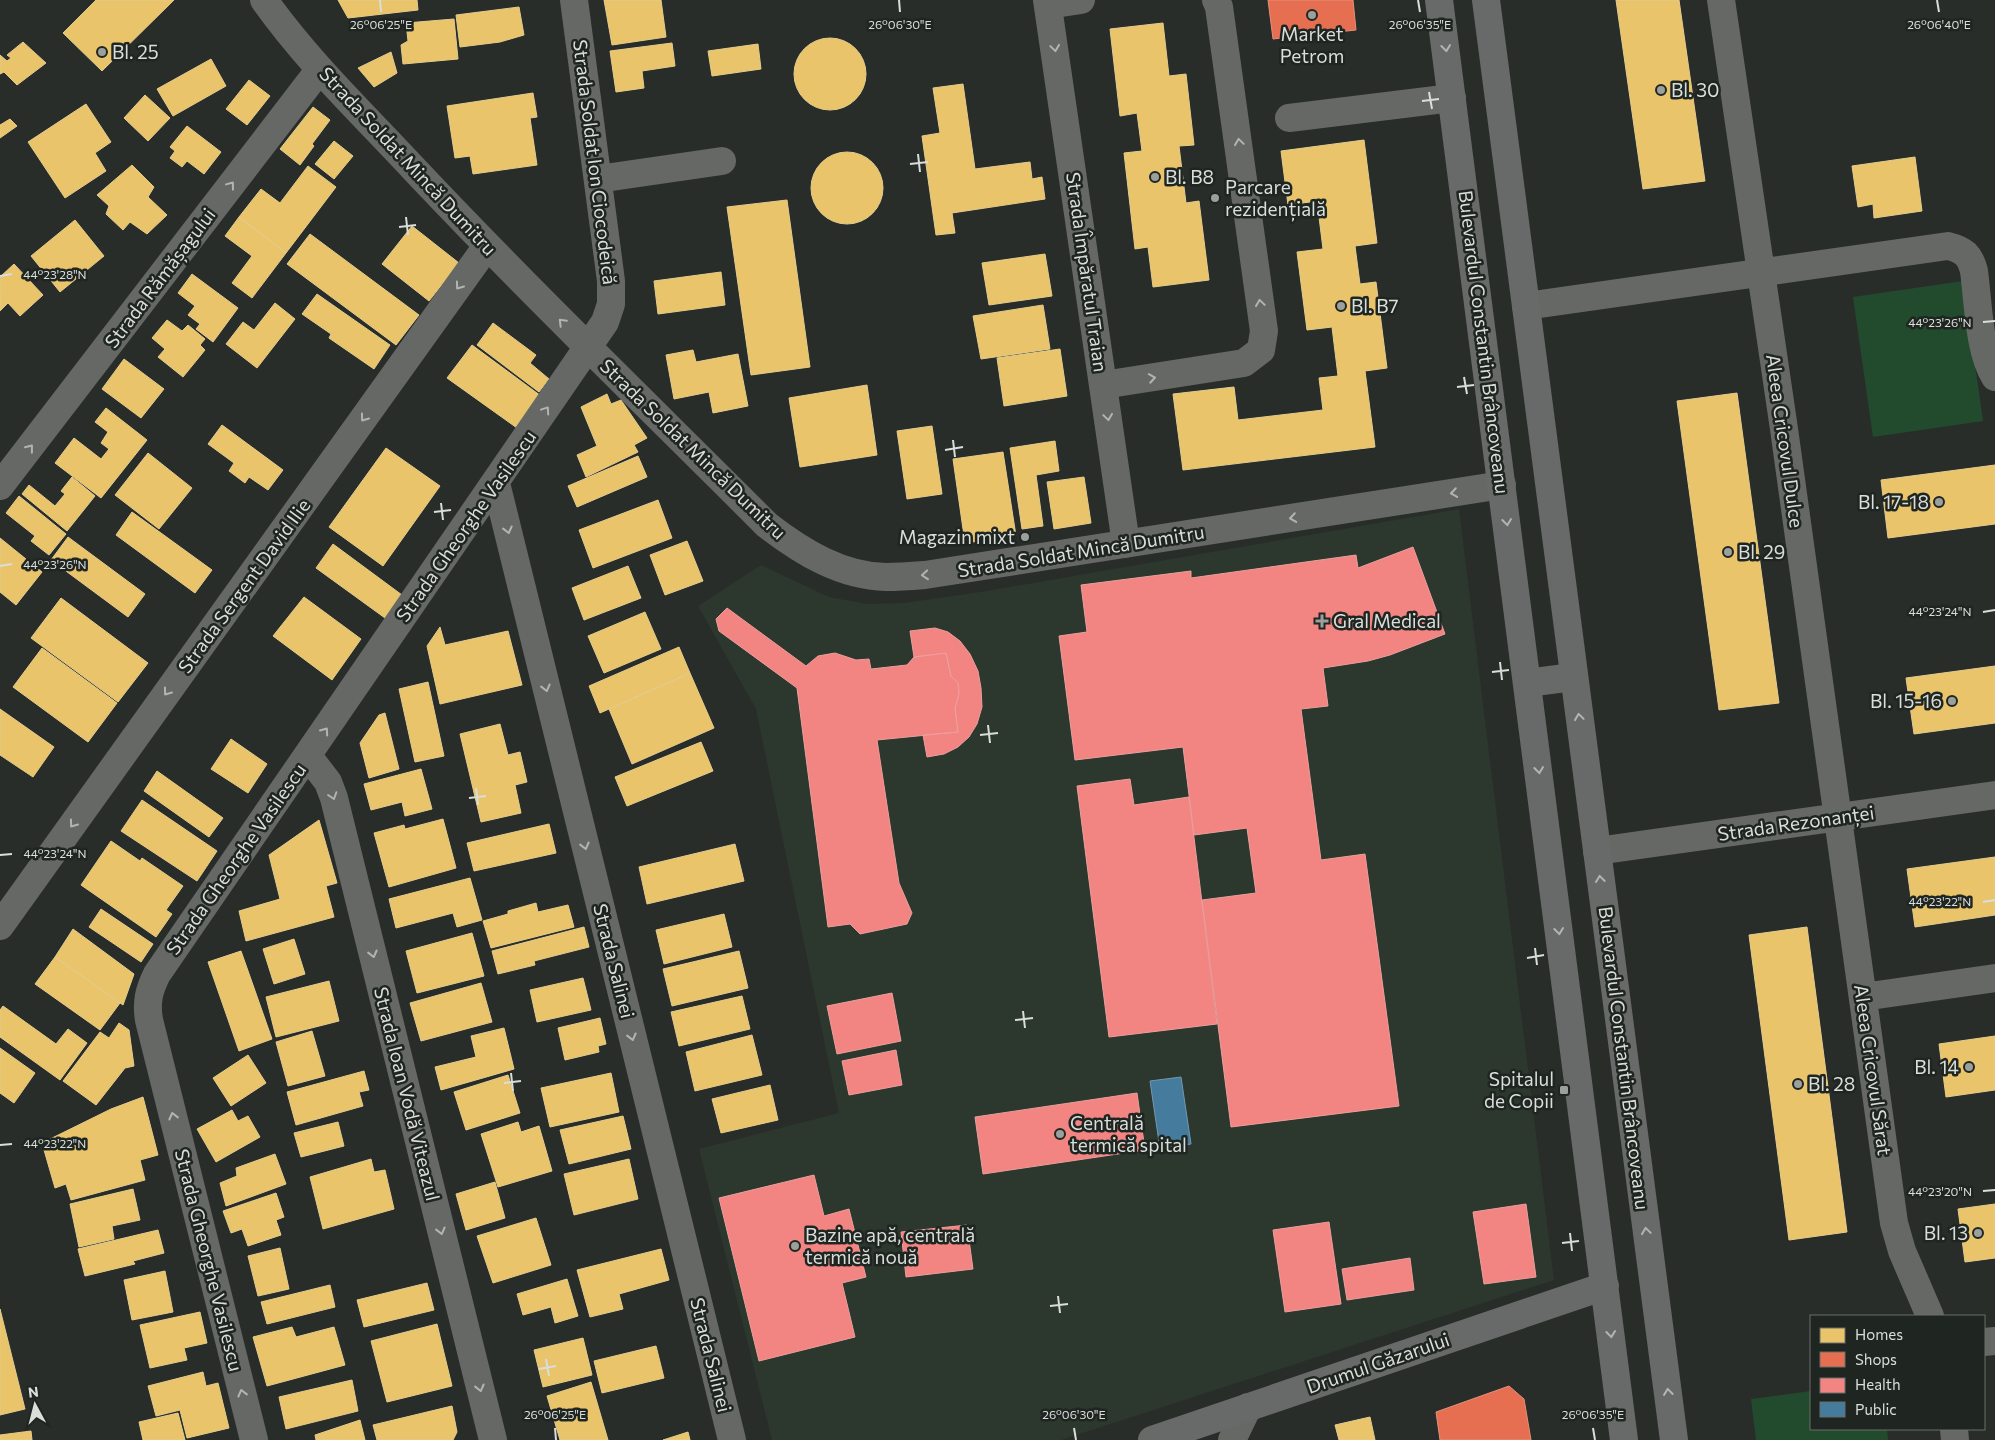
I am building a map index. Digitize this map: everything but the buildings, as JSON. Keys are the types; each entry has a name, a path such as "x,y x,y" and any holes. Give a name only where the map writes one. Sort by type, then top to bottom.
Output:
{"main road":[{"name":"Bulevardul Constantin Brâncoveanu","path":"1439,0 1624,1440"},
{"name":"Bulevardul Constantin Brâncoveanu","path":"1486,0 1674,1440"},
{"path":"1527,684 1573,677"},
{"name":"Drumul Găzarului","path":"1152,1440 1605,1286"}],"street":[{"name":"Strada Soldat Mincă Dumitru","path":"264,0 284,29 320,69 487,246 767,525 793,545 818,559 850,572 885,577 925,575 1502,485"},
{"name":"Strada Soldat Ion Ciocodeică","path":"574,0 611,281 611,304 605,322 588,348"},
{"path":"1048,2 1081,0"},
{"path":"1103,385 1244,363 1261,350 1264,332 1221,17 1216,0"},
{"name":"Aleea Cricovul Dulce","path":"1721,0 1838,817"},
{"name":"Strada Împăratul Traian","path":"1048,2 1126,544"},
{"name":"Strada Rămășagului","path":"0,486 320,69"},
{"path":"1289,118 1452,98"},
{"path":"598,179 722,161"},
{"name":"Strada Sergent David Ilie","path":"0,926 487,246"},
{"path":"1526,306 1948,246 1966,253 1971,260 1984,350 1989,367 1995,377"},
{"name":"Strada Gheorghe Vasilescu","path":"254,1440 149,1020 147,1004 149,989 157,974 588,348"},
{"name":"Strada Salinei","path":"496,483 732,1440"},
{"name":"Strada Ioan Vodă Viteazul","path":"308,756 324,776 334,798 493,1440"},
{"name":"Strada Rezonanței","path":"1597,851 1995,795"},
{"name":"Aleea Cricovul Sărat","path":"1838,817 1894,1224 1902,1251 1930,1315"},
{"path":"1863,997 1995,978"},
{"path":"1232,1440 1248,1406"}],"shaded area":[{"path":"1459,509 1554,1280 1061,1440 772,1440 699,1149 839,1113 756,709 698,606 761,565 829,597 867,604 904,603 987,591"}],"green space":[{"path":"1963,281 1983,421 1873,437 1853,297"},
{"path":"1810,1391 1810,1430 1887,1430 1888,1440 1756,1440 1751,1399"}],"place":[{"name":"Market Petrom","path":"1312,15"},
{"name":"Bl. 25","path":"102,52"},
{"name":"Bl. 30","path":"1661,90"},
{"name":"Bl. B8","path":"1155,177"},
{"name":"Parcare rezidențială","path":"1215,198"},
{"name":"Bl. B7","path":"1341,306"},
{"name":"Bl. 17-18","path":"1939,502"},
{"name":"Magazin mixt","path":"1025,537"},
{"name":"Bl. 29","path":"1728,552"},
{"name":"Gral Medical","path":"1322,621"},
{"name":"Bl. 15-16","path":"1952,701"},
{"name":"Bl. 14","path":"1969,1067"},
{"name":"Bl. 28","path":"1798,1084"},
{"name":"Spitalul de Copii","path":"1564,1090"},
{"name":"Centrală termică spital","path":"1060,1134"},
{"name":"Bl. 13","path":"1978,1233"},
{"name":"Bazine apă, centrală termică nouă","path":"795,1246"}]}
